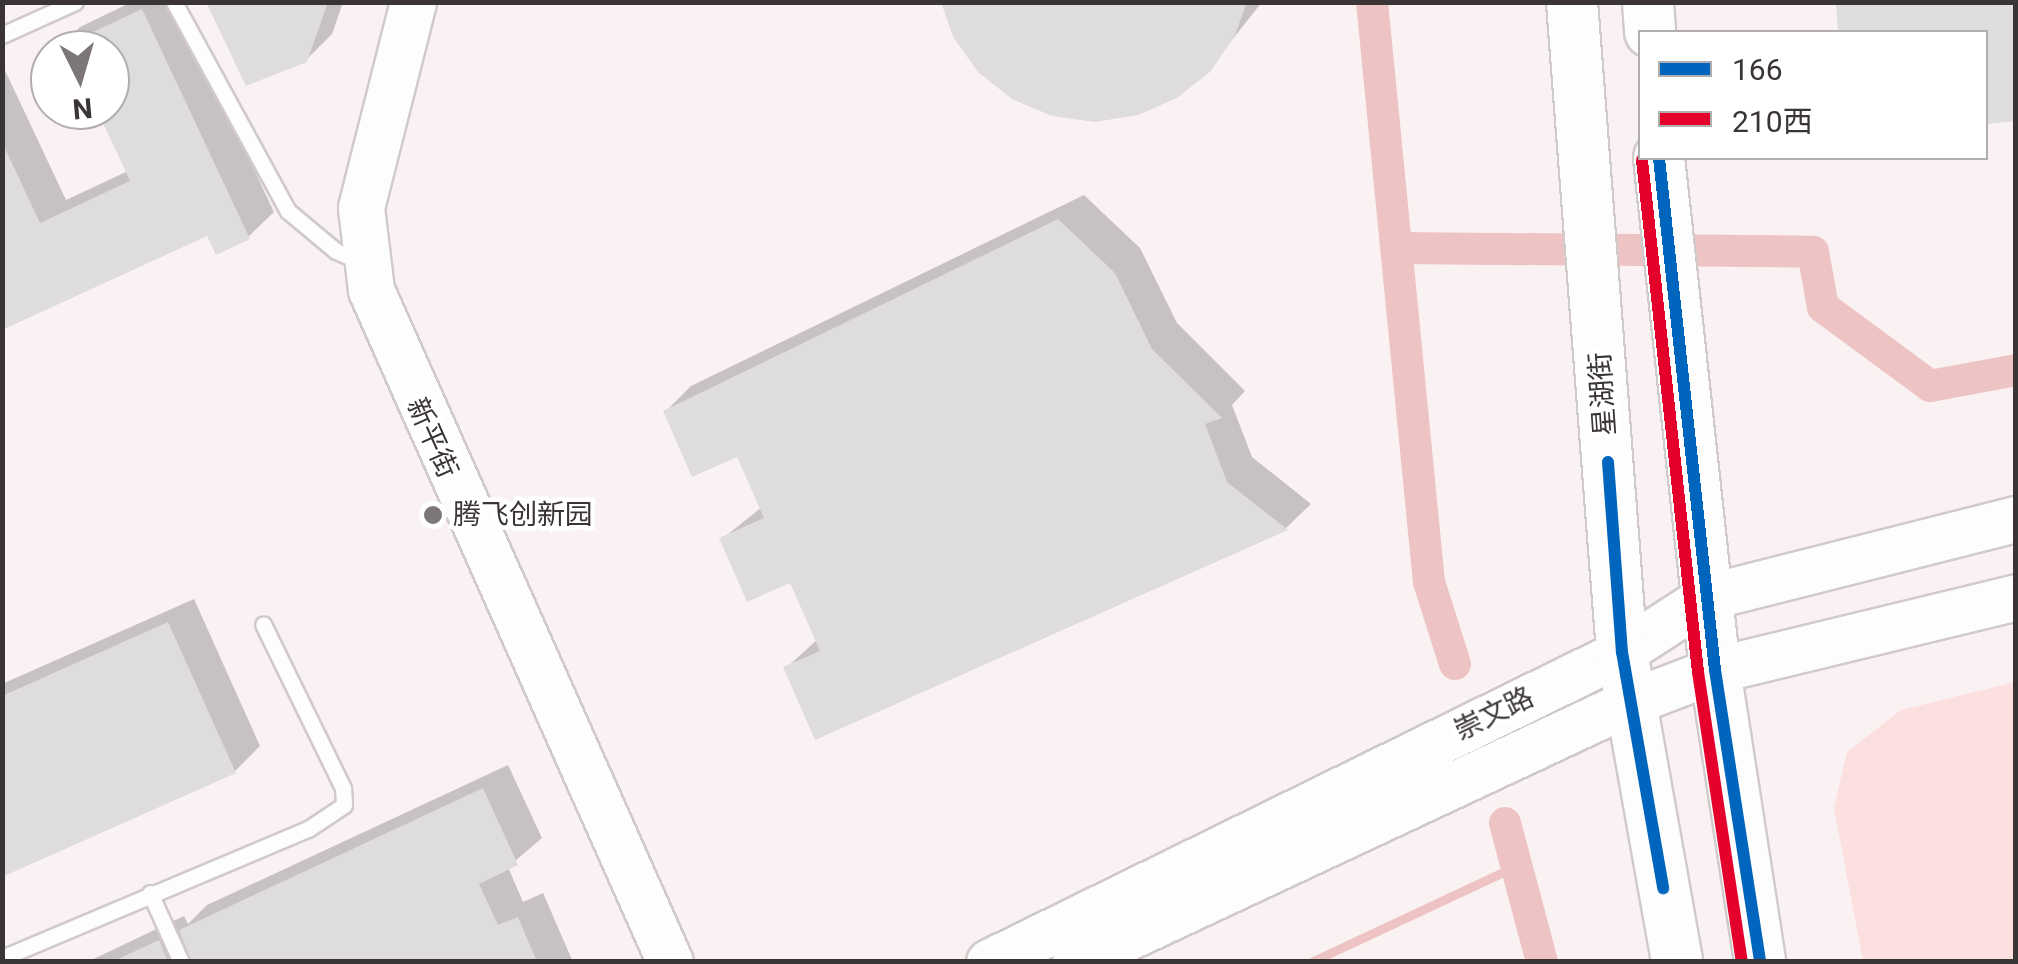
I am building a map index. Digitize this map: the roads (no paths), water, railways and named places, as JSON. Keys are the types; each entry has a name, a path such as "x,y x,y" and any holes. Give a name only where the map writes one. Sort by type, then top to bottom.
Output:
{"main road":[{"name":"星湖街","path":"1572,2 1622,652 1676,962"},
{"path":"1648,2 1650,30"},
{"path":"1660,165 1670,289 1715,670 1760,962"}],"street":[{"name":"新平街","path":"413,2 360,208 364,263 380,322 670,962"},
{"name":"崇文路","path":"989,962 1622,652 1707,597 2016,519"},
{"name":"崇文路","path":"1075,962 1628,702 1715,670 2016,597"}],"lane":[{"path":"2,35 76,2"},
{"path":"174,2 288,212 336,251 364,263"},
{"path":"2,958 308,829 344,805 343,788 263,624"},
{"path":"150,894 181,962"}],"waterway":[{"path":"1372,2 1429,582 1455,664"},
{"path":"1396,248 1813,252 1823,307 1930,386 2016,370"},
{"path":"1505,823 1542,962"},
{"path":"1311,962 1518,865"}],"place":[{"name":"腾飞创新园","path":"433,515"}]}
